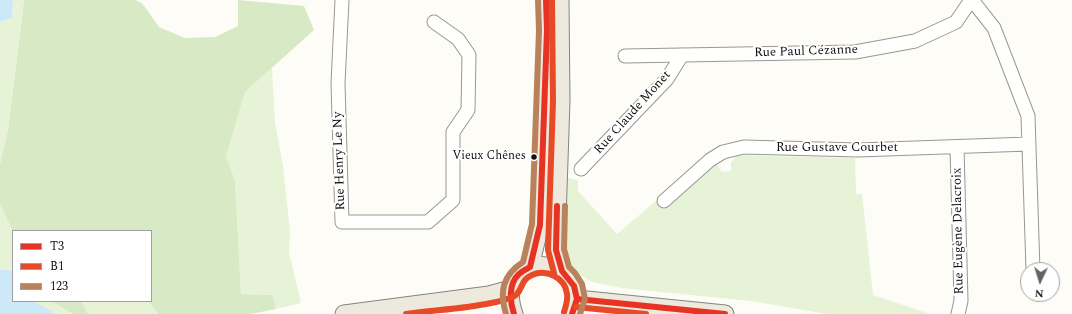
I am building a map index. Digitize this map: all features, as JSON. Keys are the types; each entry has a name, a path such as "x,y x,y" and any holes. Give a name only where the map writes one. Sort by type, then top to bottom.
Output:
{"main road":[{"path":"530,267 540,225 547,30 546,0"},
{"path":"560,0 560,101 556,250 562,271"},
{"path":"514,314 511,305 511,289 518,275 530,267 544,265 557,267 568,276 574,286 574,306 725,314"},
{"path":"344,314 489,295 511,289"}],"street":[{"name":"Rue Henry Le Ny","path":"342,0 338,83 342,222 428,222 453,200 453,132 468,110 468,55 458,39 434,22"},
{"name":"Rue Paul Cézanne","path":"625,56 855,52 915,41 956,22 971,0"},
{"path":"971,0 994,28 1028,116 1033,262"},
{"name":"Rue Claude Monet","path":"581,169 668,79 682,55"},
{"name":"Rue Gustave Courbet","path":"664,201 710,160 724,152 744,147 858,150 1029,144"},
{"name":"Rue Eugène Delacroix","path":"957,147 961,301 958,314"}],"green space":[{"path":"13,0 24,0 8,130 0,164 0,22 12,18"},
{"path":"24,0 135,0 142,3 159,27 185,38 215,37 238,26 238,0 304,6 314,30 245,92 226,157 235,180 241,294 273,295 276,309 251,314 158,314 151,304 148,302 152,302 152,230 12,230 0,204 0,164 8,130"},
{"path":"272,68 275,122 283,166 290,232 289,252 301,303 276,309 273,295 241,294 235,180 226,157 245,92"},
{"path":"737,155 855,158 856,194 862,194 873,295 930,314 827,314 751,301 622,288 592,282 580,275 571,266 565,255 568,178 578,180 578,191 617,234 657,200 664,209 716,163 722,172 731,171 731,163"},
{"path":"0,204 12,230 12,271 0,269"},
{"path":"36,302 53,302 73,314 56,314"},
{"path":"53,302 82,302 88,314 73,314"},
{"path":"82,302 148,302 151,304 158,314 88,314"}],"water":[{"path":"0,0 13,0 12,18 0,22"},
{"path":"0,269 12,271 12,302 36,302 56,314 0,314"}],"transit line":[{"name":"123","path":"506,314 503,298 504,284 511,272 523,262 532,224 539,30 538,0"},
{"name":"T3","path":"514,314 511,299 513,283 519,274 530,267 540,225 547,30 546,0"},
{"name":"B1","path":"552,0 553,101 548,250 554,273"},
{"name":"T3","path":"557,206 556,250 562,271 574,286 577,299 572,314"},
{"name":"123","path":"565,206 564,249 569,267 582,284 585,299 580,314"},
{"name":"B1","path":"406,314 470,307 505,300 517,294 524,281 528,277 537,273 549,274 559,279 563,283 567,294 564,312"},
{"name":"T3","path":"577,299 725,314"},
{"name":"B1","path":"576,307 646,314"}],"place":[{"name":"Vieux Chênes","path":"534,157"}]}
